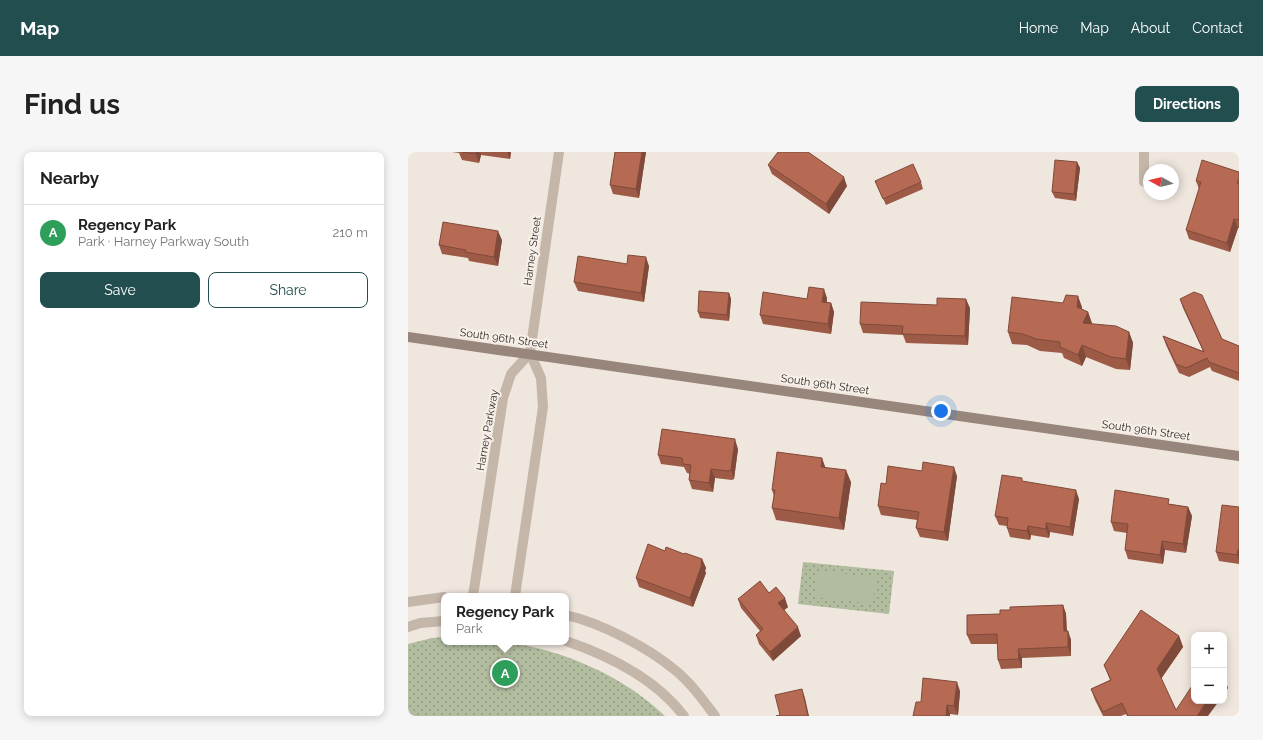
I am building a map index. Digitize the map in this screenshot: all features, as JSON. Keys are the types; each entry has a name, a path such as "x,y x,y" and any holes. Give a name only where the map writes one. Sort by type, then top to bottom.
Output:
{"street":[{"name":"Harney Street","path":"530,353 559,152"},
{"path":"1144,152 1144,164"},
{"name":"South 96th Street","path":"408,336 1239,456"},
{"name":"Harney Parkway","path":"473,593 503,398 511,374 530,353"},
{"path":"515,593 543,407 541,378 530,353"},
{"path":"408,602 441,597"},
{"path":"569,616 615,633 655,656 675,670 691,686 715,716"},
{"path":"408,627 420,623 441,621"},
{"path":"569,642 604,655 636,673 659,689 684,716"}],"green space":[{"path":"803,562 894,571 889,614 798,604"},
{"path":"818,571 876,577 873,604 815,597"},
{"path":"441,637 441,645 522,645 570,658 611,677 631,689 665,716 408,716 408,644"}],"building":[{"path":"462,152 476,152 476,154"},
{"path":"615,152 642,152 636,189 610,185"},
{"path":"778,152 808,152 844,177 826,204 768,165"},
{"path":"1055,160 1077,162 1074,194 1052,192"},
{"path":"1202,160 1239,172 1237,183 1239,184 1239,220 1234,219 1227,243 1186,230 1201,182 1196,181"},
{"path":"913,164 921,182 883,199 875,181"},
{"path":"443,222 498,231 494,257 465,252 466,250 439,245"},
{"path":"628,255 646,257 641,293 574,282 578,256 627,264"},
{"path":"809,287 824,289 822,302 831,303 828,324 760,315 763,292 807,299"},
{"path":"699,291 729,293 727,315 698,312"},
{"path":"1194,292 1202,295 1222,339 1239,346 1239,373 1209,362 1207,358 1186,368 1176,364 1163,336 1204,352 1180,299"},
{"path":"1066,295 1078,296 1077,307 1088,312 1083,323 1116,326 1129,332 1126,359 1111,357 1082,345 1078,355 1060,347 1060,342 1036,339 1023,334 1008,332 1012,297 1063,303"},
{"path":"937,298 966,299 965,336 902,334 903,326 860,324 861,302 937,305"},
{"path":"662,429 735,439 731,470 711,469 709,483 689,480 691,465 683,464 682,458 658,455"},
{"path":"777,452 822,458 821,467 846,470 839,518 772,508 775,490 772,490"},
{"path":"923,462 954,467 944,532 916,528 919,512 878,506 881,483 886,484 888,466 922,471"},
{"path":"1002,475 1022,478 1022,481 1076,490 1070,527 1046,523 1046,529 1028,526 1027,531 1007,528 1008,518 995,516"},
{"path":"1115,490 1169,499 1168,504 1188,507 1183,544 1162,541 1160,555 1125,550 1128,524 1111,522"},
{"path":"1222,505 1239,507 1239,549 1237,555 1216,552"},
{"path":"648,544 665,551 666,547 702,559 702,564 690,598 636,578"},
{"path":"760,581 769,593 776,587 785,598 778,603 798,627 770,652 756,635 763,629 738,599"},
{"path":"1063,605 1064,631 1068,631 1068,647 1018,649 1019,659 998,660 997,634 967,635 967,615 1000,614 1000,610 1010,610 1010,607"},
{"path":"1141,610 1179,636 1157,669 1176,710 1191,688 1191,704 1205,704 1197,716 1128,716 1122,703 1103,712 1091,689 1111,680 1104,665"},
{"path":"923,678 957,682 954,706 947,705 946,716 913,716 916,702 921,702"},
{"path":"802,689 808,716 776,716 780,715 775,695"}],"place":[{"name":"Regency Park","path":"505,673"}]}
